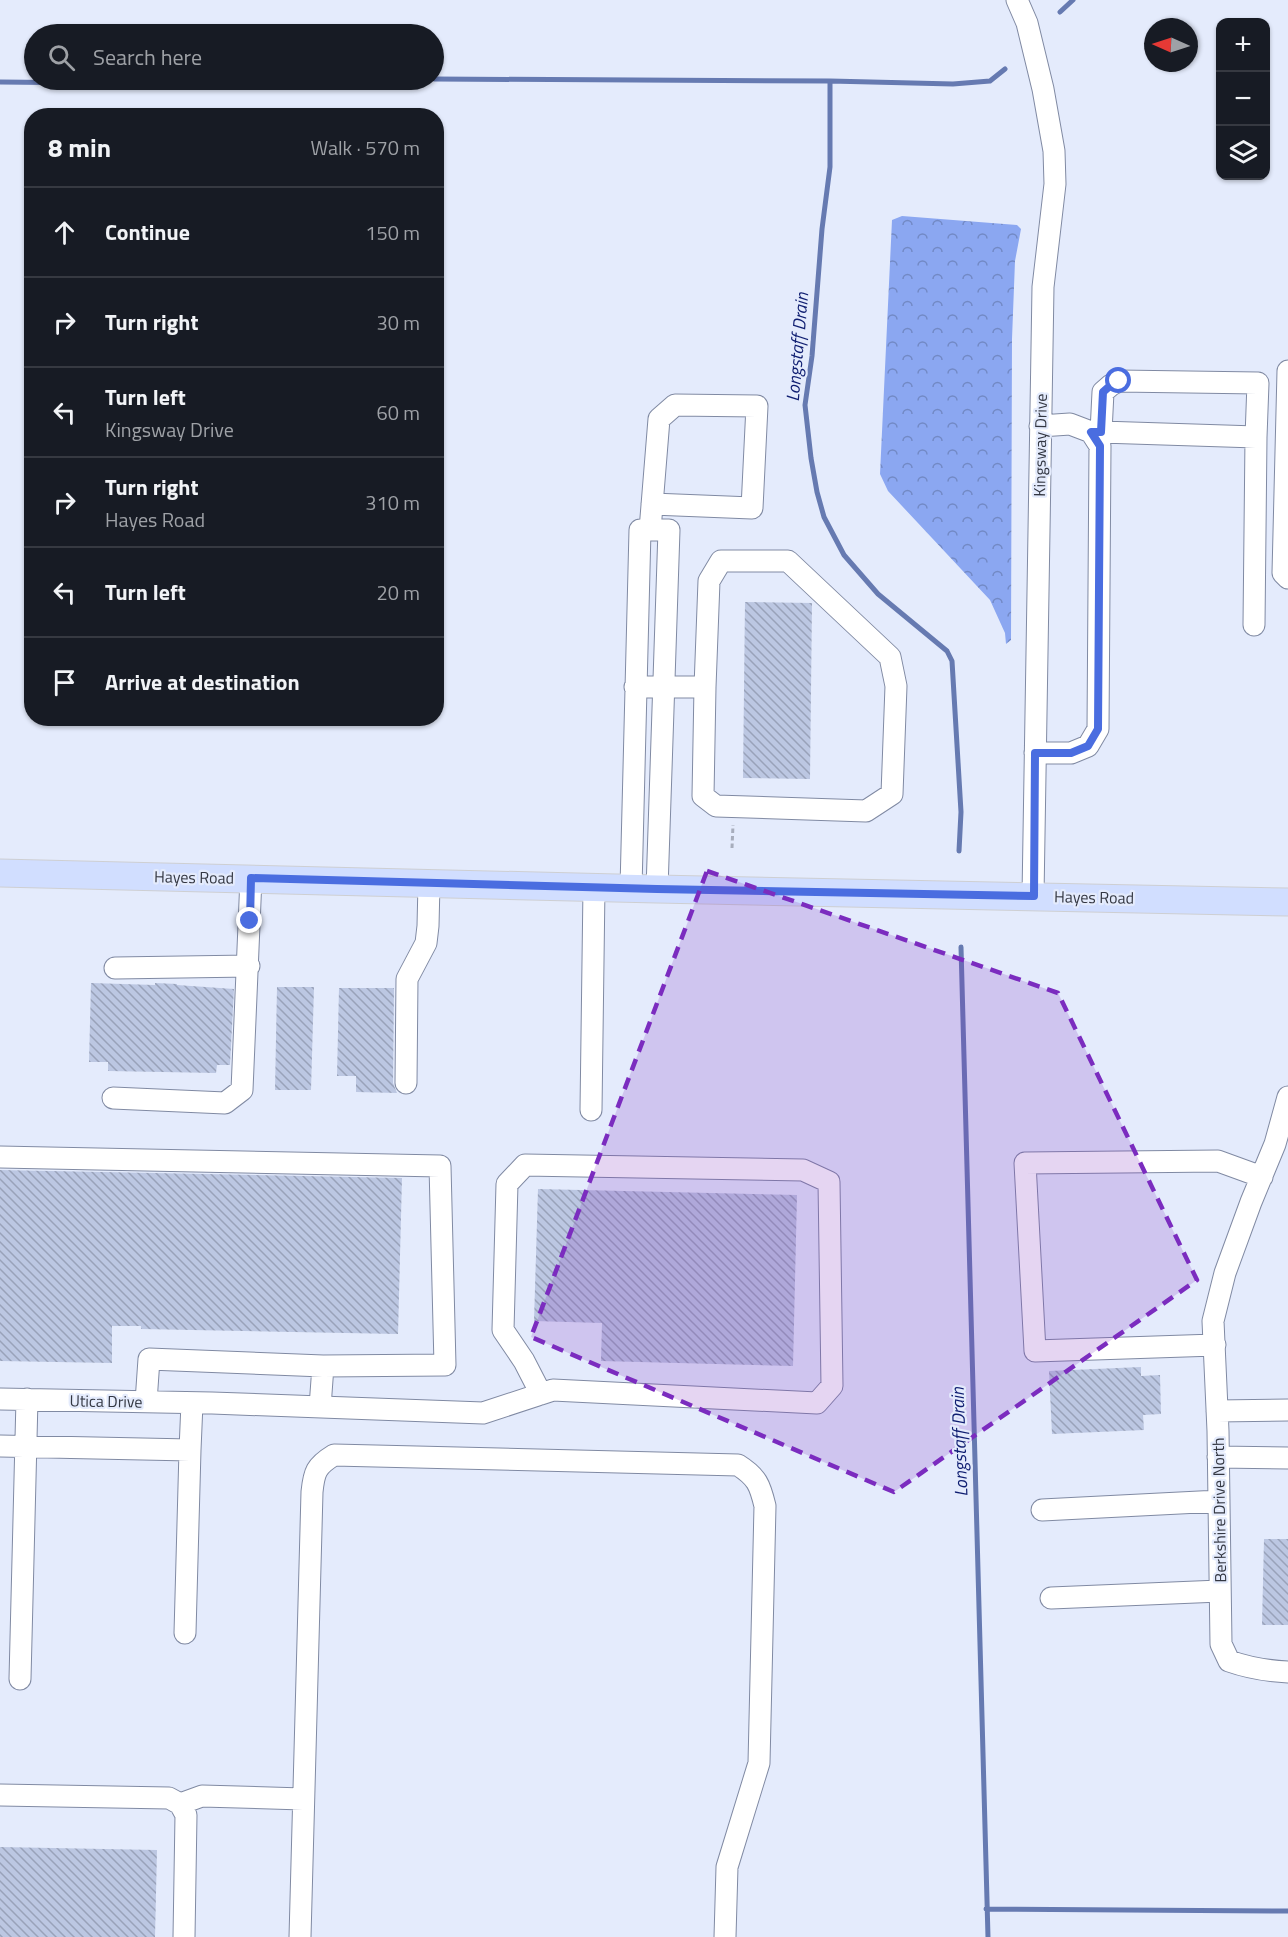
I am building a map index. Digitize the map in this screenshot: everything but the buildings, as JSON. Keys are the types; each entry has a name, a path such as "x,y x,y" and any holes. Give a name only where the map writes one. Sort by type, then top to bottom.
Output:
{"main road":[{"name":"Hayes Road","path":"0,873 1288,902"}],"street":[{"name":"Kingsway Drive","path":"1017,0 1028,23 1043,88 1054,151 1055,184 1043,287 1034,896"},
{"path":"1288,371 1282,573 1288,579"},
{"path":"1035,753 1071,753 1088,746 1098,729 1100,446 1096,432 1103,392 1111,385 1119,381 1258,383 1254,625"},
{"path":"650,530 652,504 659,419 675,405 757,406 752,508 652,504"},
{"path":"1040,426 1070,424 1096,432 1256,437"},
{"path":"640,530 669,530 664,687 644,888 635,687 640,530"},
{"path":"721,561 788,561 890,657 896,686 892,794 866,811 716,806 703,796 705,687 709,581 721,561"},
{"path":"635,687 705,687"},
{"path":"112,1098 225,1103 242,1090 251,878"},
{"path":"406,1083 407,979 426,942 429,926 429,884"},
{"path":"591,1110 594,887"},
{"path":"115,968 249,966"},
{"name":"Berkshire Drive North","path":"1288,1097 1275,1144 1225,1273 1213,1322 1221,1644 1229,1661 1248,1668 1288,1672"},
{"path":"0,1157 440,1166 444,1365 323,1366 149,1359 146,1402"},
{"path":"1215,1351 1035,1351 1025,1163 1218,1161 1262,1177"},
{"name":"Utica Drive","path":"0,1399 202,1403 483,1413 541,1394 553,1390 817,1403 832,1386 829,1182 803,1170 525,1166 507,1184 502,1330 524,1361 541,1394"},
{"path":"320,1407 323,1366"},
{"path":"20,1679 27,1400"},
{"path":"185,1633 190,1450 202,1403"},
{"path":"1217,1412 1288,1410"},
{"path":"0,1446 190,1450"},
{"path":"300,1937 312,1492 314,1474 322,1462 334,1455 738,1465 752,1474 761,1488 765,1506 759,1763 727,1867 725,1937"},
{"path":"1218,1457 1288,1458"},
{"path":"1042,1509 1219,1501"},
{"path":"1052,1598 1220,1591"},
{"path":"0,1795 169,1798 180,1804 186,1815 184,1937"},
{"path":"180,1804 202,1796 303,1799"}],"highlighted area":[{"path":"707,871 1058,993 1197,1280 894,1492 531,1337"}],"green space":[{"path":"902,216 1017,225 1021,229 1015,261 1012,339 1011,640 1006,644 1005,633 990,600 888,491 880,474 892,220"}],"waterway":[{"path":"1060,12 1073,0"},
{"path":"444,79 830,81 953,84 990,81 1005,69"},
{"name":"Longstaff Drain","path":"830,81 830,167 822,229 812,356 805,405 811,458 824,517 844,555 878,594 947,651 952,661 961,812 959,851"},
{"path":"0,82 24,82"},
{"name":"Longstaff Drain","path":"961,947 988,1937"},
{"path":"986,1909 1288,1911"}],"route":[{"path":"250,921 251,878 429,884 1034,896 1035,753 1071,753 1088,746 1098,729 1100,446 1091,432 1101,432 1103,392 1119,381"}]}
